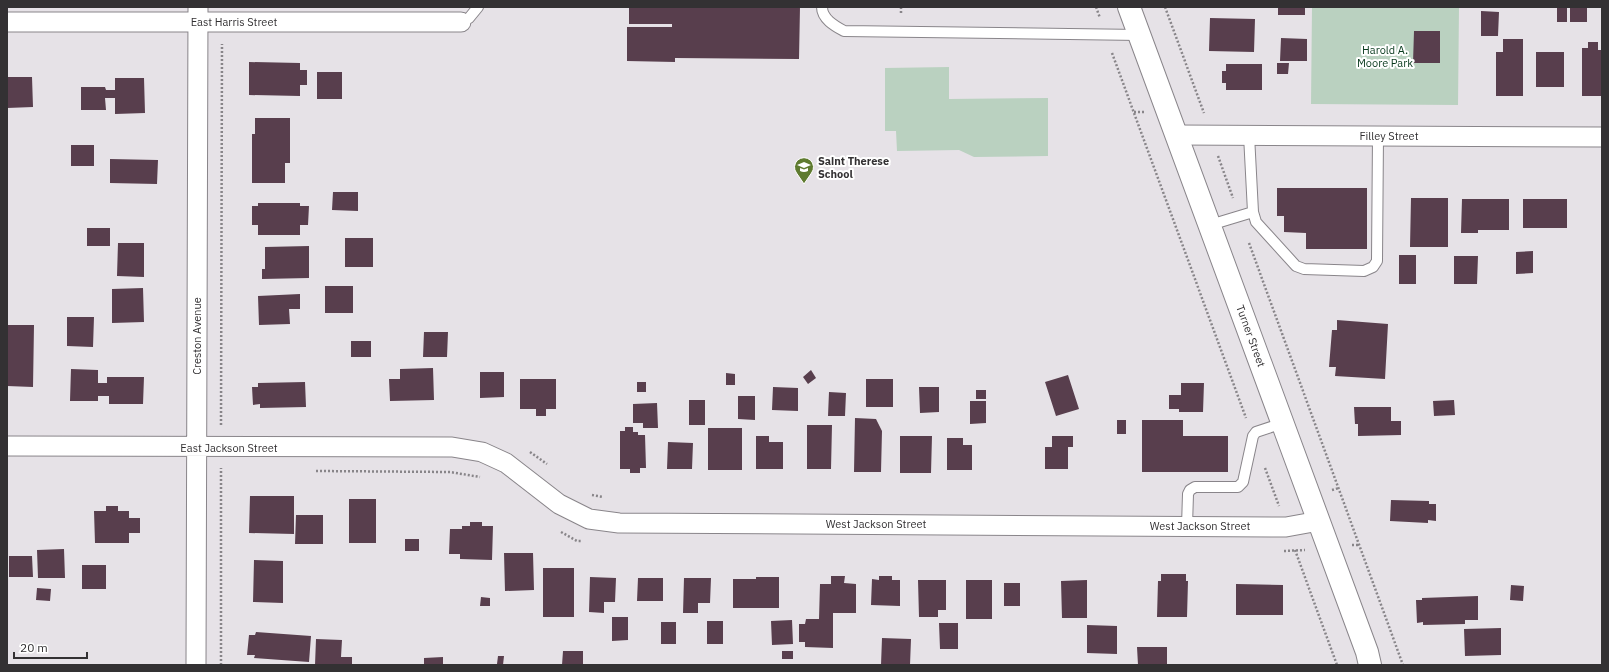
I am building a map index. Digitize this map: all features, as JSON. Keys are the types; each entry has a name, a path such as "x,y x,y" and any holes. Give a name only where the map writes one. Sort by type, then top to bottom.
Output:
{"street":[{"name":"Turner Street","path":"1129,7 1320,521 1367,652 1370,665"},
{"name":"East Harris Street","path":"7,22 198,15 222,22 461,22"},
{"name":"Creston Avenue","path":"196,665 198,15"},
{"name":"Filley Street","path":"1177,135 1602,137"},
{"name":"East Jackson Street","path":"7,446 197,448 452,447"},
{"name":"West Jackson Street","path":"452,447 482,452 506,463 559,504 589,519 619,523 1286,527 1320,521"}],"lane":[{"path":"461,22 469,18 478,7"},
{"path":"822,7 822,11 832,25 844,30 1140,35"},
{"path":"1249,135 1253,212 1256,222 1296,266 1304,270 1364,271 1373,267 1377,261 1378,136"},
{"path":"1210,225 1253,212"},
{"path":"1187,526 1188,494 1190,490 1195,487 1238,487 1243,482 1253,436 1256,432 1283,422"}],"path":[{"path":"1096,7 1337,665"},
{"path":"1165,7 1210,135 1403,665"},
{"path":"220,665 222,22"},
{"path":"197,423 229,423"},
{"path":"525,448 548,465"},
{"path":"1270,503 1278,503 1339,488"},
{"path":"588,494 608,498"}],"green space":[{"name":"Harold A. Moore Park","path":"1312,7 1459,7 1458,105 1311,104"},
{"path":"949,67 949,99 1048,98 1048,156 974,157 959,150 897,151 896,131 885,131 885,68"}],"building":[{"path":"629,7 800,7 799,59 675,58 675,62 627,61 627,27 672,27 672,24 629,24"},
{"path":"1278,7 1305,7 1305,15 1278,15"},
{"path":"1567,7 1567,22 1557,22 1557,8"},
{"path":"1570,7 1587,7 1587,22 1570,22"},
{"path":"1481,11 1499,12 1498,36 1481,36"},
{"path":"1210,18 1255,19 1254,52 1209,51"},
{"path":"1414,31 1440,31 1440,63 1413,63"},
{"path":"1281,38 1307,39 1307,61 1280,61"},
{"path":"1503,39 1523,39 1523,96 1496,96 1496,52 1503,52"},
{"path":"1588,42 1598,42 1598,50 1602,50 1602,96 1582,96 1582,48 1588,48"},
{"path":"1536,52 1564,52 1564,87 1536,87"},
{"path":"249,62 300,63 300,70 307,70 307,85 300,85 300,96 249,95"},
{"path":"1277,63 1289,63 1288,74 1277,74"},
{"path":"1226,64 1262,64 1262,90 1226,90 1226,83 1222,83 1222,71 1226,71"},
{"path":"317,72 342,72 342,99 317,99"},
{"path":"7,77 32,77 33,107 7,108"},
{"path":"115,78 144,78 145,113 115,114 115,98 105,98 106,110 81,110 81,87 105,87 106,90 115,90"},
{"path":"255,118 290,118 290,163 285,163 285,183 252,183 252,134 255,134"},
{"path":"71,145 94,145 94,166 71,166"},
{"path":"110,159 158,160 157,184 110,183"},
{"path":"1277,188 1367,188 1367,249 1306,249 1306,233 1284,232 1284,216 1277,216"},
{"path":"333,192 358,192 358,211 332,210"},
{"path":"1411,198 1448,198 1448,247 1410,247"},
{"path":"1462,199 1509,199 1509,230 1478,230 1478,233 1461,233"},
{"path":"1523,199 1567,199 1567,228 1523,228"},
{"path":"258,203 300,203 300,206 309,206 308,225 300,225 300,235 258,235 258,225 252,225 252,206 258,206"},
{"path":"87,228 110,228 110,246 87,246"},
{"path":"345,238 373,238 373,267 345,267"},
{"path":"118,243 144,243 144,277 117,276"},
{"path":"309,246 309,278 262,279 262,269 265,269 265,247"},
{"path":"1533,251 1533,273 1516,274 1516,252"},
{"path":"1399,255 1416,255 1416,284 1399,284"},
{"path":"1454,256 1478,256 1477,284 1454,284"},
{"path":"325,286 353,286 353,313 325,313"},
{"path":"143,288 144,322 112,323 112,289"},
{"path":"300,294 300,309 289,309 290,324 259,325 258,296"},
{"path":"67,317 94,317 93,347 67,346"},
{"path":"1337,320 1388,324 1385,379 1335,376 1336,367 1329,367 1332,330 1337,330"},
{"path":"7,325 34,325 33,387 7,386"},
{"path":"424,332 448,332 447,357 423,357"},
{"path":"351,341 371,341 371,357 351,357"},
{"path":"433,368 434,400 390,401 389,379 400,379 400,369"},
{"path":"71,369 98,370 98,383 107,383 107,377 144,377 143,404 109,404 109,396 98,396 98,401 70,401"},
{"path":"811,370 816,378 808,384 803,377"},
{"path":"480,372 504,372 504,397 480,398"},
{"path":"726,373 735,374 735,385 726,385"},
{"path":"1068,375 1079,409 1056,416 1045,382"},
{"path":"520,379 556,379 556,409 546,409 546,416 536,416 536,409 520,409"},
{"path":"866,379 893,379 893,407 866,407"},
{"path":"305,382 306,407 260,408 260,404 253,405 252,387 258,387 258,383"},
{"path":"637,382 646,382 646,392 637,392"},
{"path":"1181,383 1204,383 1203,412 1179,412 1179,409 1169,409 1169,395 1181,395"},
{"path":"773,387 798,388 798,411 772,410"},
{"path":"919,387 939,387 939,412 920,413"},
{"path":"976,390 986,390 986,399 976,399"},
{"path":"829,392 846,393 845,416 828,416"},
{"path":"738,396 755,396 755,420 738,419"},
{"path":"689,400 705,400 705,425 689,425"},
{"path":"1454,400 1455,415 1434,416 1433,401"},
{"path":"970,401 986,401 986,423 970,424"},
{"path":"657,403 658,428 643,428 643,423 633,423 633,404"},
{"path":"1354,407 1391,407 1391,421 1401,421 1401,435 1358,436 1358,424 1355,424"},
{"path":"855,418 876,419 882,431 881,472 854,472"},
{"path":"1117,420 1126,420 1126,434 1117,434"},
{"path":"1142,420 1183,420 1183,436 1228,436 1228,472 1142,472"},
{"path":"807,425 832,425 831,469 807,469"},
{"path":"625,427 633,427 633,432 638,432 638,435 645,435 646,468 640,468 640,473 630,473 630,469 620,469 620,431 625,431"},
{"path":"708,428 742,428 742,470 708,470"},
{"path":"756,436 769,436 769,442 783,442 783,469 756,469"},
{"path":"900,436 932,436 931,473 900,473"},
{"path":"1052,436 1073,436 1073,447 1068,447 1068,469 1045,469 1045,447 1052,447"},
{"path":"947,438 963,438 963,445 972,445 972,470 947,470"},
{"path":"668,442 693,443 692,469 667,469"},
{"path":"250,496 294,496 294,534 249,533"},
{"path":"349,499 376,499 376,543 349,543"},
{"path":"1391,500 1429,501 1429,504 1436,504 1436,521 1428,520 1428,523 1390,521"},
{"path":"106,506 118,506 118,511 129,511 129,518 140,518 140,533 129,533 129,543 95,543 94,511 106,511"},
{"path":"296,515 323,515 323,544 295,544"},
{"path":"470,522 482,522 482,526 493,526 492,560 460,559 460,554 449,554 450,529 462,529 462,526 470,526"},
{"path":"405,539 419,539 419,551 405,551"},
{"path":"64,549 65,578 38,578 37,550"},
{"path":"504,553 533,553 534,590 505,591"},
{"path":"9,556 32,556 33,577 9,577"},
{"path":"254,560 283,561 283,603 253,602"},
{"path":"82,565 106,565 106,589 82,589"},
{"path":"543,568 574,568 574,617 543,617"},
{"path":"1161,574 1186,574 1186,581 1188,581 1187,617 1157,617 1158,581 1161,581"},
{"path":"831,576 845,576 844,583 856,584 856,613 833,613 833,648 805,647 805,642 799,642 799,624 805,624 806,619 819,619 820,584 831,584"},
{"path":"879,576 892,576 892,580 900,580 900,606 871,605 872,579 879,580"},
{"path":"590,577 616,578 615,602 604,602 604,613 589,612"},
{"path":"756,577 779,577 779,608 733,608 733,579 756,579"},
{"path":"638,578 663,578 663,601 637,601"},
{"path":"684,578 711,578 710,603 698,603 698,613 683,613"},
{"path":"918,580 946,580 946,610 938,610 938,617 919,617"},
{"path":"966,580 992,580 992,619 966,619"},
{"path":"1087,580 1087,618 1062,618 1061,581"},
{"path":"1004,583 1020,583 1020,606 1004,606"},
{"path":"1236,584 1283,585 1283,615 1236,615"},
{"path":"1511,585 1524,586 1523,601 1510,600"},
{"path":"37,588 51,589 50,601 36,600"},
{"path":"1478,596 1478,620 1465,620 1465,624 1423,625 1423,622 1417,623 1416,600 1422,600 1422,598"},
{"path":"481,597 490,598 490,606 480,606"},
{"path":"612,617 628,617 628,640 612,641"},
{"path":"792,620 793,644 772,645 771,621"},
{"path":"707,621 723,621 723,644 707,644"},
{"path":"661,622 676,622 676,644 661,644"},
{"path":"939,623 958,623 958,649 940,649"},
{"path":"1087,625 1117,626 1117,654 1087,653"},
{"path":"1501,628 1501,655 1465,656 1464,629"},
{"path":"256,632 311,636 309,662 254,658 255,655 247,655 249,635 255,635"},
{"path":"882,638 911,639 910,665 881,665"},
{"path":"316,639 342,640 341,657 352,657 352,665 315,665"},
{"path":"1137,647 1167,647 1167,665 1138,665"},
{"path":"563,651 583,651 583,665 562,665"},
{"path":"782,651 793,651 793,659 782,659"},
{"path":"498,656 504,656 503,665 497,664"},
{"path":"443,657 443,665 424,665 424,658"}],"place":[{"name":"Saint Therese School","path":"804,184"}]}
